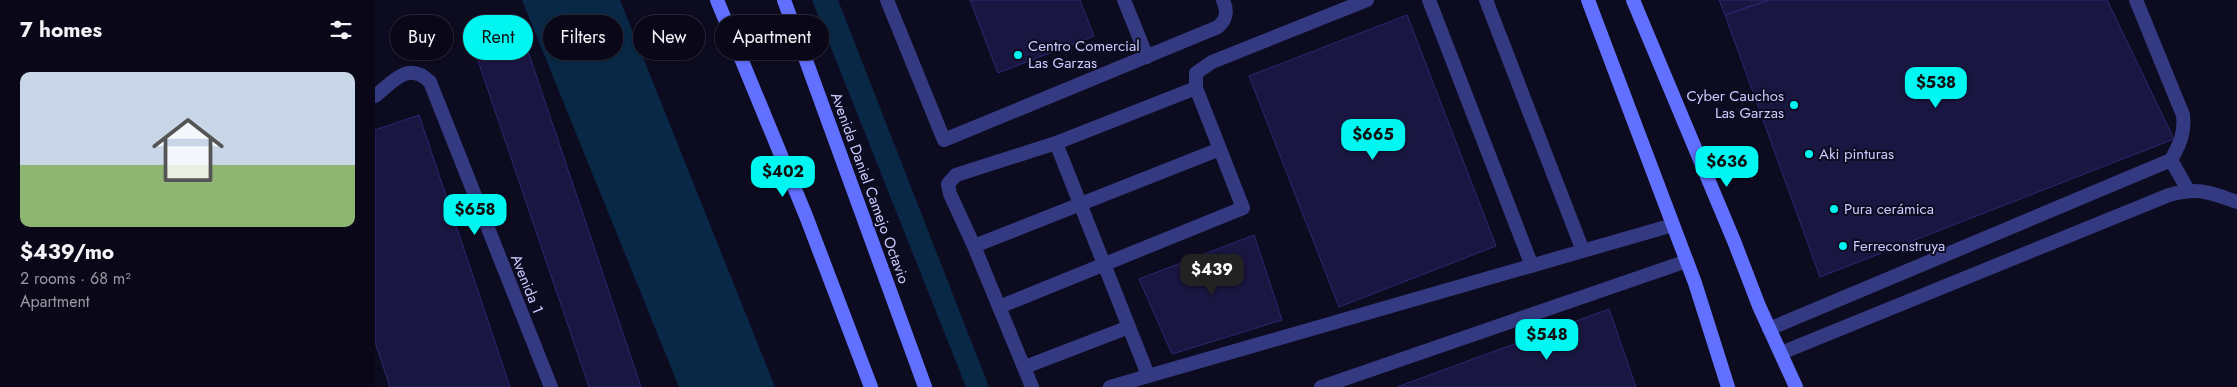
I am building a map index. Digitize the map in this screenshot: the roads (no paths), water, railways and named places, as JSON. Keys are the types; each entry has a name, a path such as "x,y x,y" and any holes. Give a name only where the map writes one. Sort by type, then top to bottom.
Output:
{"main road":[{"path":"717,0 806,216 871,387"},
{"name":"Avenida Daniel Camejo Octavio","path":"784,0 925,387"},
{"path":"1588,0 1687,261 1728,387"},
{"path":"1633,0 1769,329 1796,387"}],"street":[{"path":"887,0 944,140 1218,27 1225,21 1227,13 1223,0"},
{"path":"1124,0 1147,57"},
{"path":"999,307 1243,208 1196,88 1196,73 1212,62 1367,0"},
{"path":"1429,0 1532,266"},
{"path":"1486,0 1583,251"},
{"path":"1769,329 2171,160 2182,140 2185,128 2183,115 2136,0"},
{"name":"Avenida 1","path":"375,96 402,74 416,72 430,82 551,387"},
{"path":"1032,387 974,246 950,194 948,184 956,175 1056,143 1196,88"},
{"path":"1056,143 1148,375"},
{"path":"974,246 1220,149"},
{"path":"2171,160 2188,190"},
{"path":"1781,353 2169,195 2188,190 2207,192 2237,202"},
{"path":"1110,387 1673,226"},
{"path":"1321,387 1687,261"},
{"path":"1025,367 1129,327"}],"water":[{"path":"522,0 620,0 633,32 633,60 644,60 775,387 679,387 546,60 623,60 623,15 543,15 543,52 533,27 533,15 528,15"},
{"path":"812,0 838,0 989,387 966,387 829,43 829,15 818,15"}],"place":[{"name":"Centro Comercial Las Garzas","path":"1018,55"},
{"name":"Cyber Cauchos Las Garzas","path":"1794,105"},
{"name":"Aki pinturas","path":"1809,154"},
{"name":"Pura cerámica","path":"1834,209"},
{"name":"Ferreconstruya","path":"1843,246"}]}
